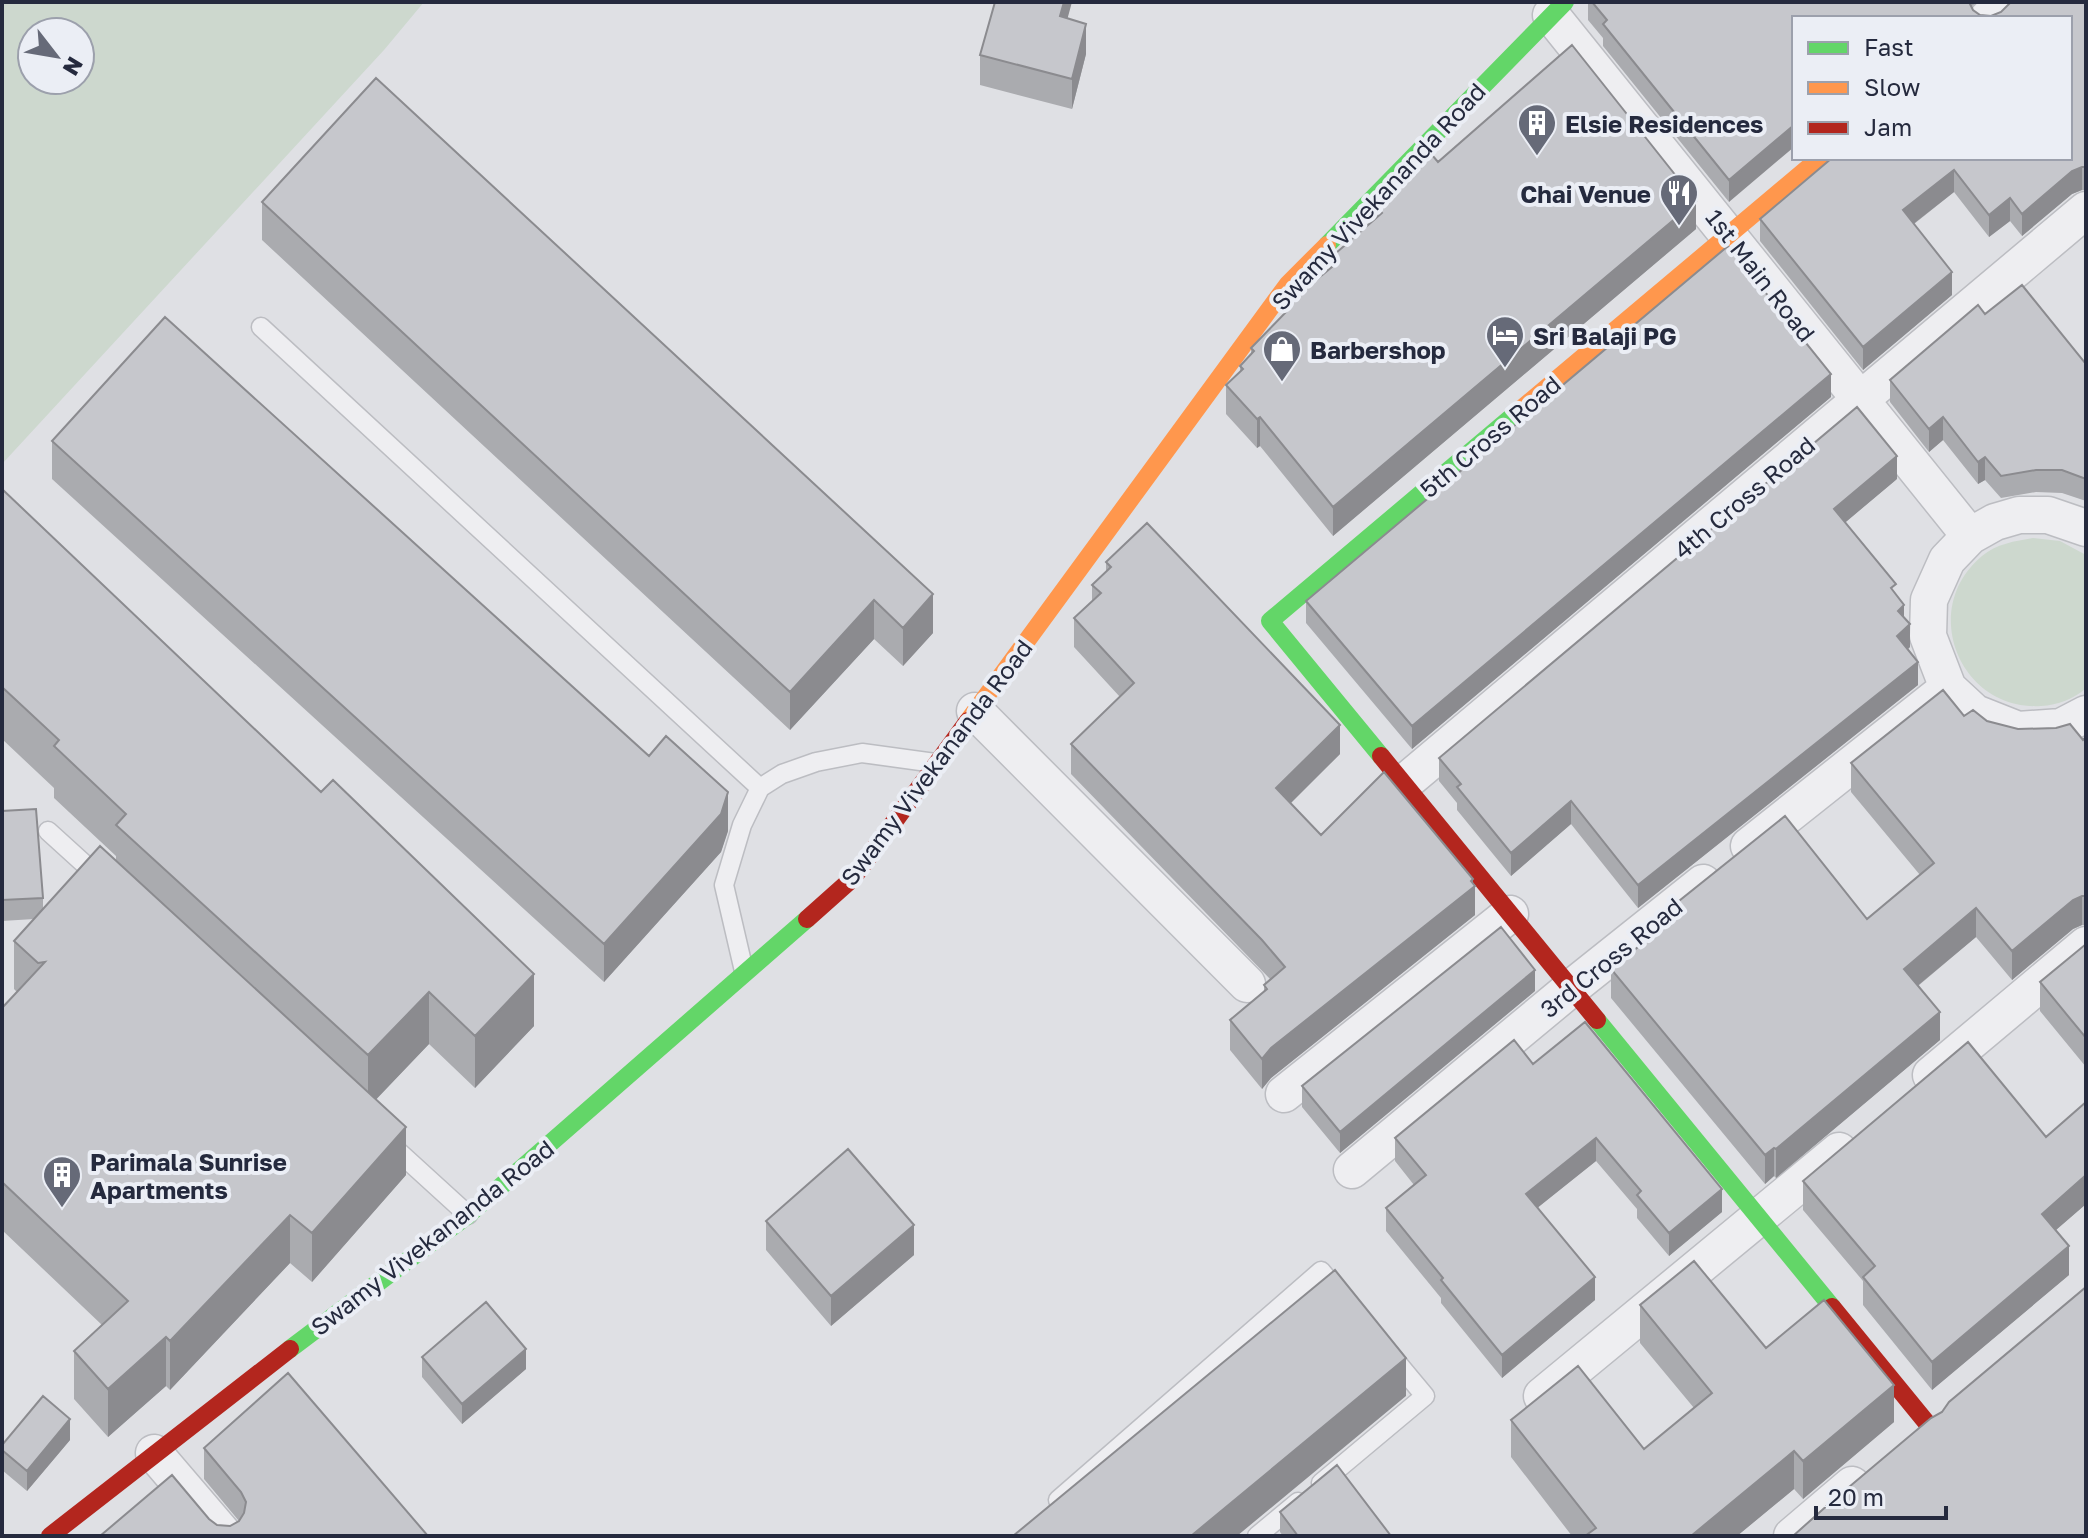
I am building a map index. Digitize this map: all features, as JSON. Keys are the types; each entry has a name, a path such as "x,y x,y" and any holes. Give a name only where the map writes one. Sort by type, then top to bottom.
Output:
{"street":[{"path":"1990,16 2007,2"},
{"name":"1st Main Road","path":"1558,9 1729,234 1970,536"},
{"name":"Swamy Vivekananda Road","path":"50,1536 154,1453 468,1215 853,878 1288,284 1558,9"},
{"name":"5th Cross Road","path":"1403,784 1270,621 1818,160"},
{"name":"4th Cross Road","path":"1403,784 2086,210"},
{"path":"2086,528 2048,515 2019,515 1995,522 1970,536 1947,560 1929,600 1928,636 1948,688 1975,713 2018,730 2061,727 2086,714"},
{"name":"3rd Cross Road","path":"1352,1170 1570,989 1948,688"},
{"path":"975,711 1247,984"},
{"path":"1403,784 1759,1219 1915,1432 1792,1536"},
{"path":"1284,1094 1510,914"},
{"path":"1904,1097 2086,945"},
{"path":"1535,1402 1868,1127"},
{"path":"154,1453 225,1536"}],"lane":[{"path":"261,327 760,788"},
{"path":"745,975 724,885 742,825 760,788 782,774 816,762 862,753 937,764"},
{"path":"48,831 117,894"},
{"path":"372,1127 468,1215"},
{"path":"1039,1516 1321,1271 1350,1305"},
{"path":"1257,1536 1425,1396 1378,1339"}],"shaded area":[{"path":"2,2 424,2 384,50 2,464"},
{"path":"2033,538 2060,541 2086,555 2086,688 2065,701 2041,706 2013,703 1989,692 1970,675 1957,653 1951,628 1953,602 1963,578 1982,556 2000,546"}],"building":[{"path":"995,2 1064,2 1060,16 1086,24 1072,79 980,55"},
{"path":"1592,2 1969,2 1980,15 1991,16 1792,16 1792,127 1729,180 1603,24 1607,20"},
{"path":"2011,2 2086,2 2086,167 2072,171 2022,214 2010,198 1989,215 1954,170 1903,210 1952,272 1863,347 1760,219 1830,160 2072,160 2072,16 1991,16 2001,12"},
{"path":"1572,45 1696,201 1333,507 1260,417 1257,419 1226,385 1243,369 1240,366 1254,351 1251,348 1289,309 1286,305 1333,266 1328,260 1382,213 1374,204 1427,149 1438,162"},
{"path":"376,78 933,594 903,628 874,600 790,692 262,202"},
{"path":"1728,246 1831,374 1412,726 1306,601"},
{"path":"2022,285 2086,364 2086,479 2062,470 2036,470 2001,476 1985,457 1978,462 1943,417 1929,429 1890,380 1978,305 1985,314"},
{"path":"165,317 649,756 666,736 728,792 721,814 604,944 52,441"},
{"path":"1857,407 1897,456 1834,509 1896,584 1891,588 1904,605 1898,611 1910,624 1897,636 1918,662 1638,885 1571,801 1511,853 1457,787 1461,784 1439,758"},
{"path":"2,489 321,792 333,780 534,974 475,1036 429,992 368,1055 116,825 126,814 54,746 59,740 2,687"},
{"path":"1147,523 1340,725 1276,788 1321,835 1384,772 1473,879 1471,881 1475,886 1271,1048 1262,1059 1230,1020 1267,989 1264,985 1285,967 1071,744 1134,683 1074,618 1101,593 1092,585 1111,567 1106,562"},
{"path":"1943,690 1964,716 1973,710 1987,721 2018,729 2056,728 2070,724 2083,740 2086,737 2086,896 2073,900 2012,951 1976,908 1904,969 1940,1012 1765,1155 1611,969 1670,921 1664,913 1785,816 1867,919 1934,863 1851,763"},
{"path":"36,809 43,898 2,900 2,811"},
{"path":"100,846 406,1127 312,1233 290,1215 170,1341 166,1337 108,1389 74,1351 128,1301 2,1182 2,1008 45,962 38,963 14,941"},
{"path":"1501,927 1535,970 1340,1132 1302,1086"},
{"path":"2086,944 2086,1038 2040,982"},
{"path":"1585,1022 1722,1189 1669,1233 1637,1195 1641,1191 1596,1138 1526,1194 1595,1277 1502,1355 1386,1208 1426,1175 1395,1138 1514,1040 1533,1064"},
{"path":"1968,1042 2046,1137 2086,1102 2086,1175 2042,1214 2069,1246 1932,1362 1863,1277 1875,1266 1803,1181"},
{"path":"848,1149 914,1225 831,1296 766,1221"},
{"path":"1694,1261 1766,1348 1824,1300 1894,1385 1803,1461 1794,1451 1691,1536 1585,1536 1596,1528 1511,1420 1578,1366 1644,1449 1712,1393 1640,1305"},
{"path":"1335,1270 1406,1358 1191,1536 1013,1536"},
{"path":"2086,1287 2086,1536 1793,1536 1931,1418 1942,1412 1949,1402"},
{"path":"486,1302 526,1349 462,1404 422,1357"},
{"path":"288,1373 428,1536 100,1536 172,1475 217,1525 230,1526 239,1521 246,1502 204,1448"},
{"path":"43,1396 70,1419 27,1471 2,1450 2,1445"},
{"path":"1337,1465 1391,1536 1298,1536 1280,1512"}],"traffic: fast":[{"path":"1327,245 1565,2"},
{"path":"1381,756 1270,621 1519,411"},
{"path":"290,1349 468,1215 807,919"},
{"path":"1597,1020 1832,1307"}],"traffic: slow":[{"path":"1519,411 1818,160"},
{"path":"968,721 1288,284 1327,245"}],"traffic: jam":[{"path":"807,919 853,878 968,721"},
{"path":"1381,756 1597,1020"},
{"path":"1832,1307 1926,1422"},
{"path":"50,1536 290,1349"}],"place":[{"name":"Elsie Residences","path":"1537,157"},
{"name":"Chai Venue","path":"1679,227"},
{"name":"Sri Balaji PG","path":"1505,369"},
{"name":"Barbershop","path":"1282,383"},
{"name":"Parimala Sunrise Apartments","path":"62,1209"}]}
